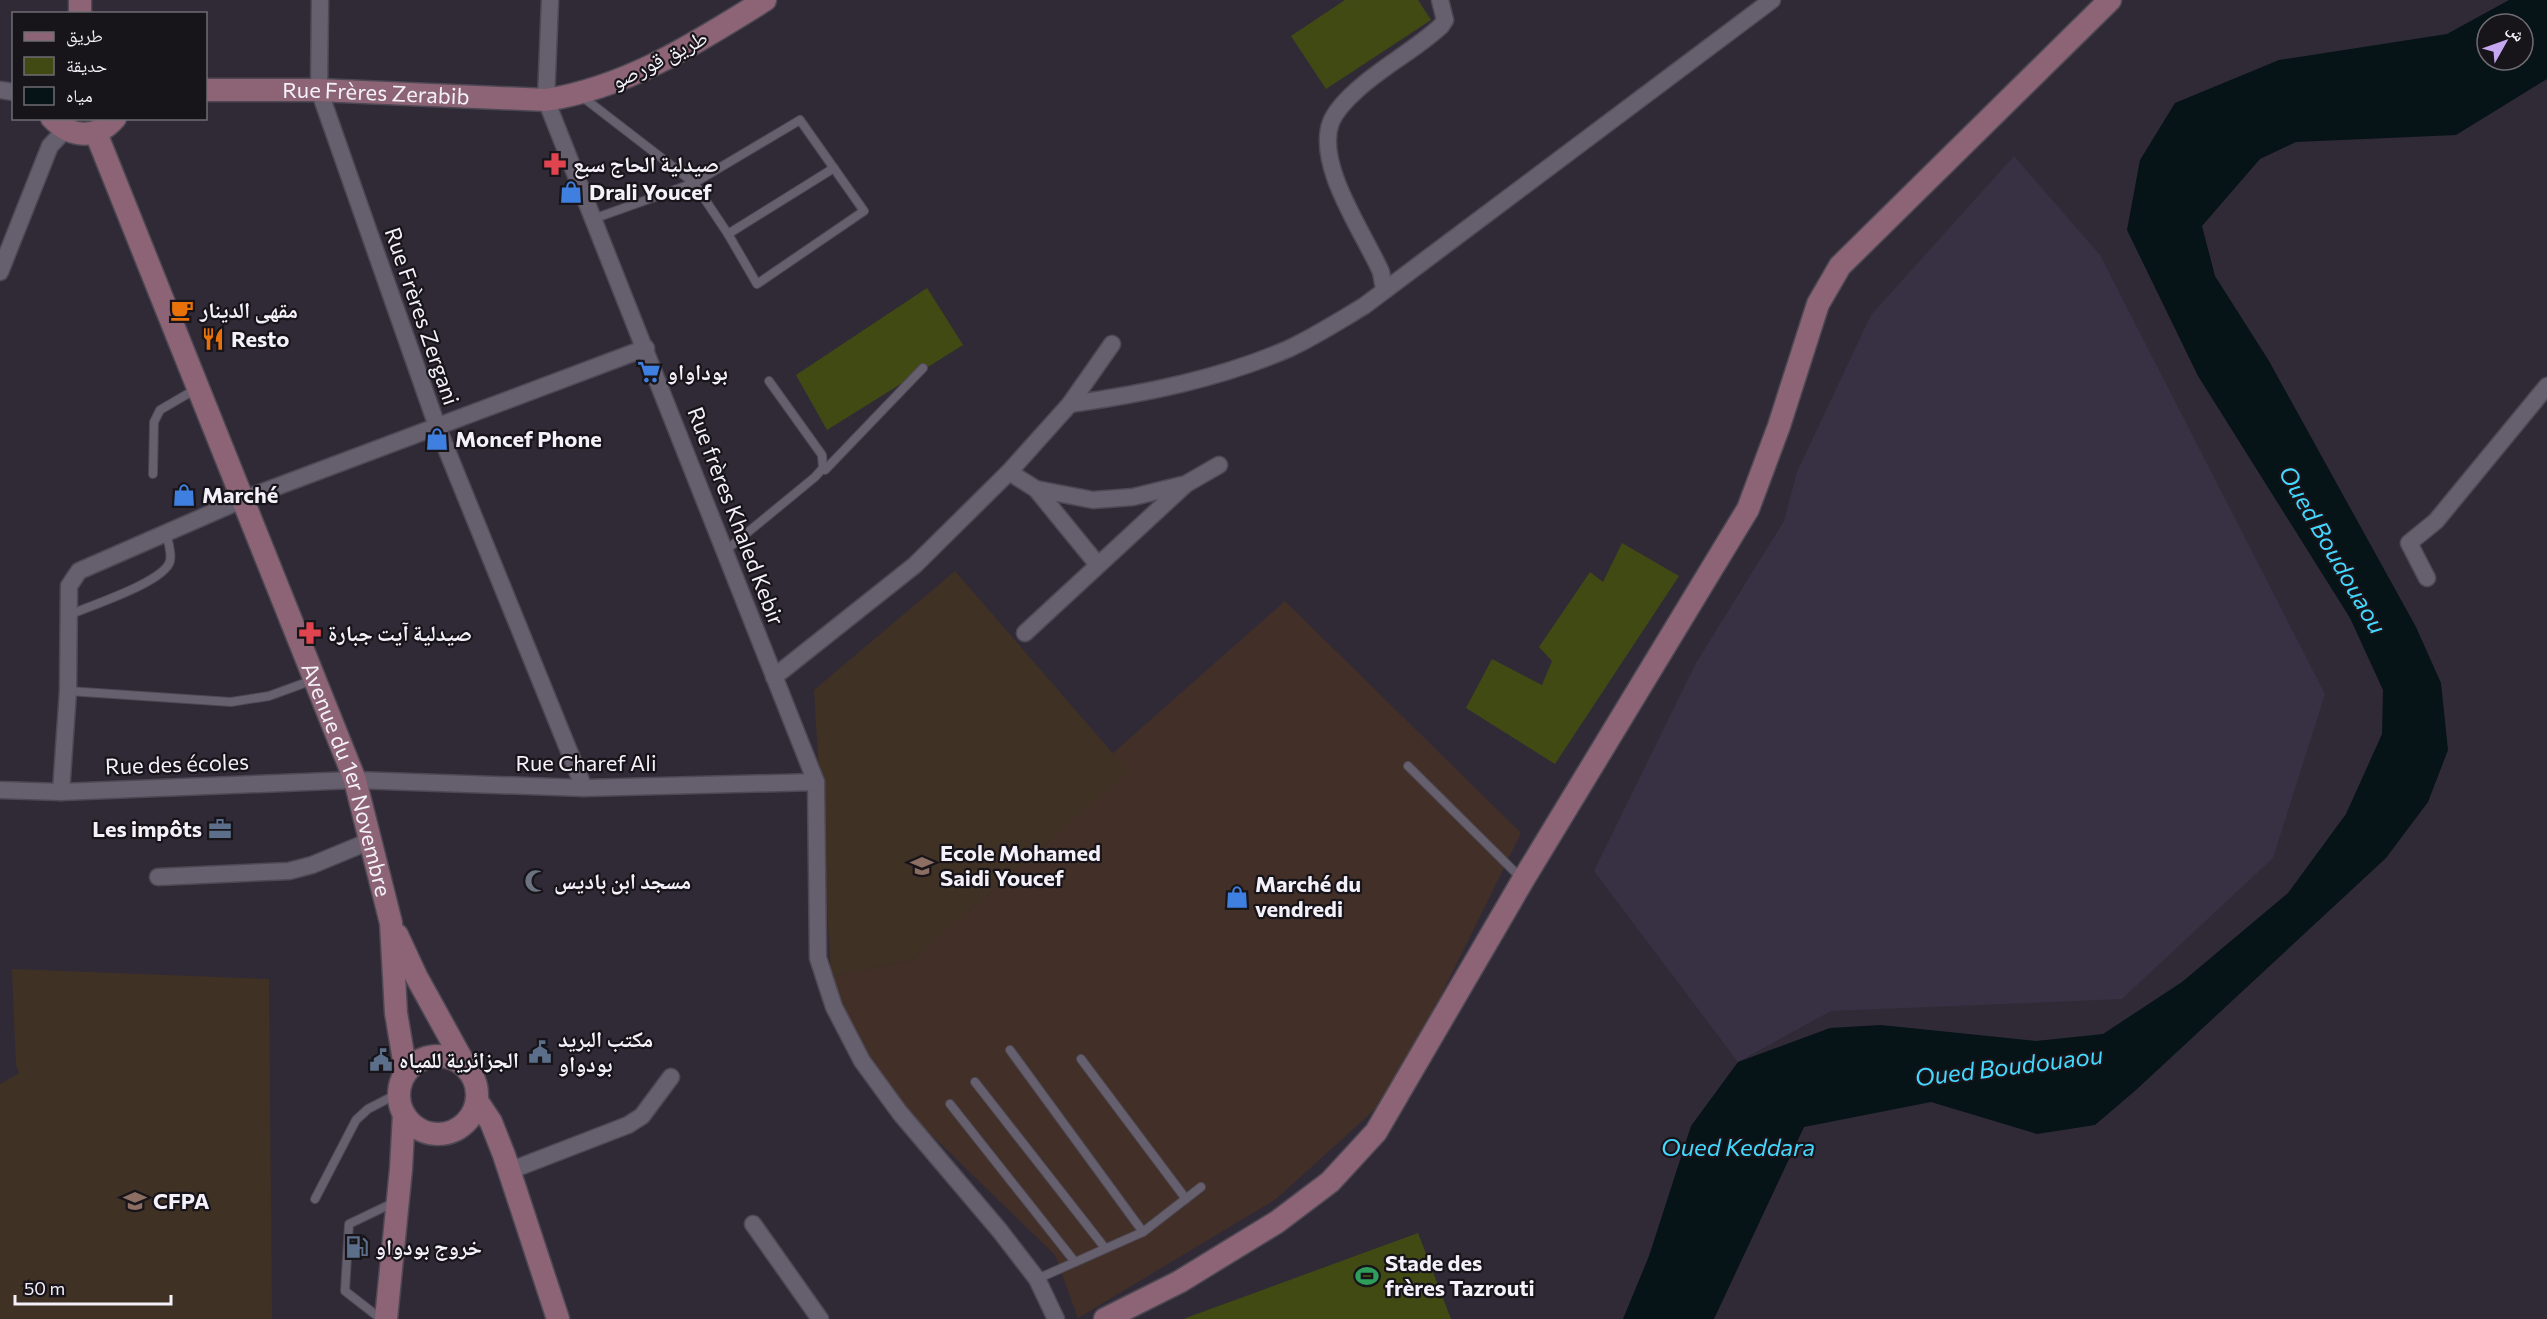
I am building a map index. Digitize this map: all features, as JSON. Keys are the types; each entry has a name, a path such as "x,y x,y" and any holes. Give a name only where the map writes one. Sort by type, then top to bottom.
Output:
{"main road":[{"name":"طريق قورصو","path":"546,100 579,95 632,75 677,54 765,0"},
{"path":"1105,1319 1179,1282 1277,1222 1330,1182 1376,1132 1523,880 1748,509 1779,426 1818,304 1840,266 2110,0"},
{"name":"Rue Frères Zerabib","path":"207,90 319,90 546,100"},
{"path":"59,124 82,135 96,133 113,120"},
{"name":"Avenue du 1er Novembre","path":"96,133 244,499 313,680 355,780 391,923 403,1093 401,1169 386,1319"},
{"path":"391,923 416,976 476,1081 475,1111 462,1127 441,1134 420,1130 403,1093 413,1064 434,1055 455,1059 465,1065"},
{"path":"477,1101 491,1122 558,1319"},
{"path":"462,1127 484,1139 506,1163"},
{"path":"401,1169 417,1146 431,1133"}],"street":[{"name":"Rue Frères Zergani","path":"320,0 319,90 437,426 584,788"},
{"path":"546,100 550,0"},
{"path":"1070,404 1113,398 1198,380 1242,367 1316,334 1364,306 1772,0"},
{"path":"1384,289 1381,272 1334,176 1328,147 1331,122 1343,104 1358,89 1441,26 1445,20 1445,3"},
{"name":"Rue frères Khaled Kebir","path":"546,100 816,782"},
{"path":"0,272 59,124"},
{"path":"774,677 915,565 1009,472 1070,404 1112,344"},
{"path":"61,792 68,691 69,586 79,571 244,499 646,348"},
{"path":"2427,578 2409,543 2436,521 2547,386"},
{"path":"1025,633 1186,484 1219,465"},
{"path":"1009,472 1036,489 1098,565"},
{"path":"1036,489 1093,500 1133,497 1186,484"},
{"name":"Rue Charef Ali","path":"355,780 584,788 816,782"},
{"name":"Rue des écoles","path":"0,790 61,792 355,780"},
{"path":"816,782 818,958 834,1007 862,1061 900,1113 1000,1231 1036,1279 1056,1319"},
{"path":"158,877 289,871 312,865 370,841"},
{"path":"506,1163 628,1125 642,1116 671,1077"},
{"path":"753,1224 820,1319"}],"lane":[{"path":"579,95 694,183 728,234 757,284 864,211 800,120 694,183 594,219"},
{"path":"728,234 834,168"},
{"path":"823,468 825,470 923,368"},
{"path":"725,551 816,477 823,468 822,455 769,381"},
{"path":"153,474 154,422 160,410 199,387"},
{"path":"69,615 151,580 167,568 171,559 166,533"},
{"path":"68,691 231,702 269,696 313,680"},
{"path":"1408,766 1523,880"},
{"path":"1010,1050 1143,1232"},
{"path":"1081,1059 1186,1199"},
{"path":"975,1082 1105,1248"},
{"path":"315,1199 356,1120 368,1109 403,1093"},
{"path":"950,1104 1075,1262"},
{"path":"1036,1279 1143,1232 1201,1187"},
{"path":"381,1319 345,1292 349,1224 398,1201"}],"shaded area":[{"path":"2014,156 2100,255 2325,694 2273,858 2122,999 1831,1011 1738,1062 1594,871 1696,663 1784,521 1797,472 1871,315"},
{"name":"Ecole Mohamed Saidi Youcef","path":"955,571 1129,772 912,960 831,977 814,690"},
{"name":"Marché du vendredi","path":"1285,601 1521,833 1393,1093 1276,1199 1078,1318 1055,1255 909,1113 872,1062 831,977 912,960 1128,772 1112,754"},
{"name":"CFPA","path":"12,969 269,979 272,1319 0,1319 0,1084 19,1073 16,1065"}],"green space":[{"path":"1345,0 1418,0 1431,20 1326,89 1291,36"},
{"path":"927,288 963,345 827,430 796,375"},
{"path":"1622,543 1679,576 1555,764 1466,708 1492,659 1542,685 1552,661 1539,647 1590,572 1603,582"},
{"name":"Stade des frères Tazrouti","path":"1418,1233 1451,1319 1183,1319"}],"water":[{"name":"Oued Keddara","path":"2509,0 2547,0 2547,79 2456,135 2296,142 2260,159 2202,226 2215,276 2269,361 2416,627 2441,683 2448,750 2428,802 2386,858 2136,1090 2095,1125 2037,1134 1931,1102 1804,1127 1714,1319 1623,1319 1649,1256 1691,1126 1738,1062 1830,1028 1881,1025 2036,1041 2103,1034 2182,982 2288,893 2346,814 2382,734 2383,690 2350,618 2198,376 2127,230 2140,160 2175,103 2279,60 2447,34 2475,19 2475,72 2535,72 2535,12 2487,12"}],"place":[{"name":"صيدلية الحاج سبع","path":"555,164"},
{"name":"Drali Youcef","path":"571,192"},
{"name":"مقهى الدينار","path":"182,310"},
{"name":"Resto","path":"213,339"},
{"name":"بوداواو","path":"649,372"},
{"name":"Moncef Phone","path":"437,439"},
{"name":"Marché","path":"184,495"},
{"name":"صيدلية آيت جبارة","path":"310,633"},
{"name":"Les impôts","path":"220,829"},
{"name":"Ecole Mohamed Saidi Youcef","path":"922,866"},
{"name":"مسجد ابن باديس","path":"536,881"},
{"name":"Marché du vendredi","path":"1237,897"},
{"name":"مكتب البريد بودواو","path":"540,1052"},
{"name":"الجزائرية للمياه","path":"381,1060"},
{"name":"CFPA","path":"135,1201"},
{"name":"خروج بودواو","path":"357,1247"},
{"name":"Stade des frères Tazrouti","path":"1367,1276"}],"water label":[{"name":"Oued Boudouaou","path":"2332,550"},
{"name":"Oued Boudouaou","path":"2009,1067"}]}
